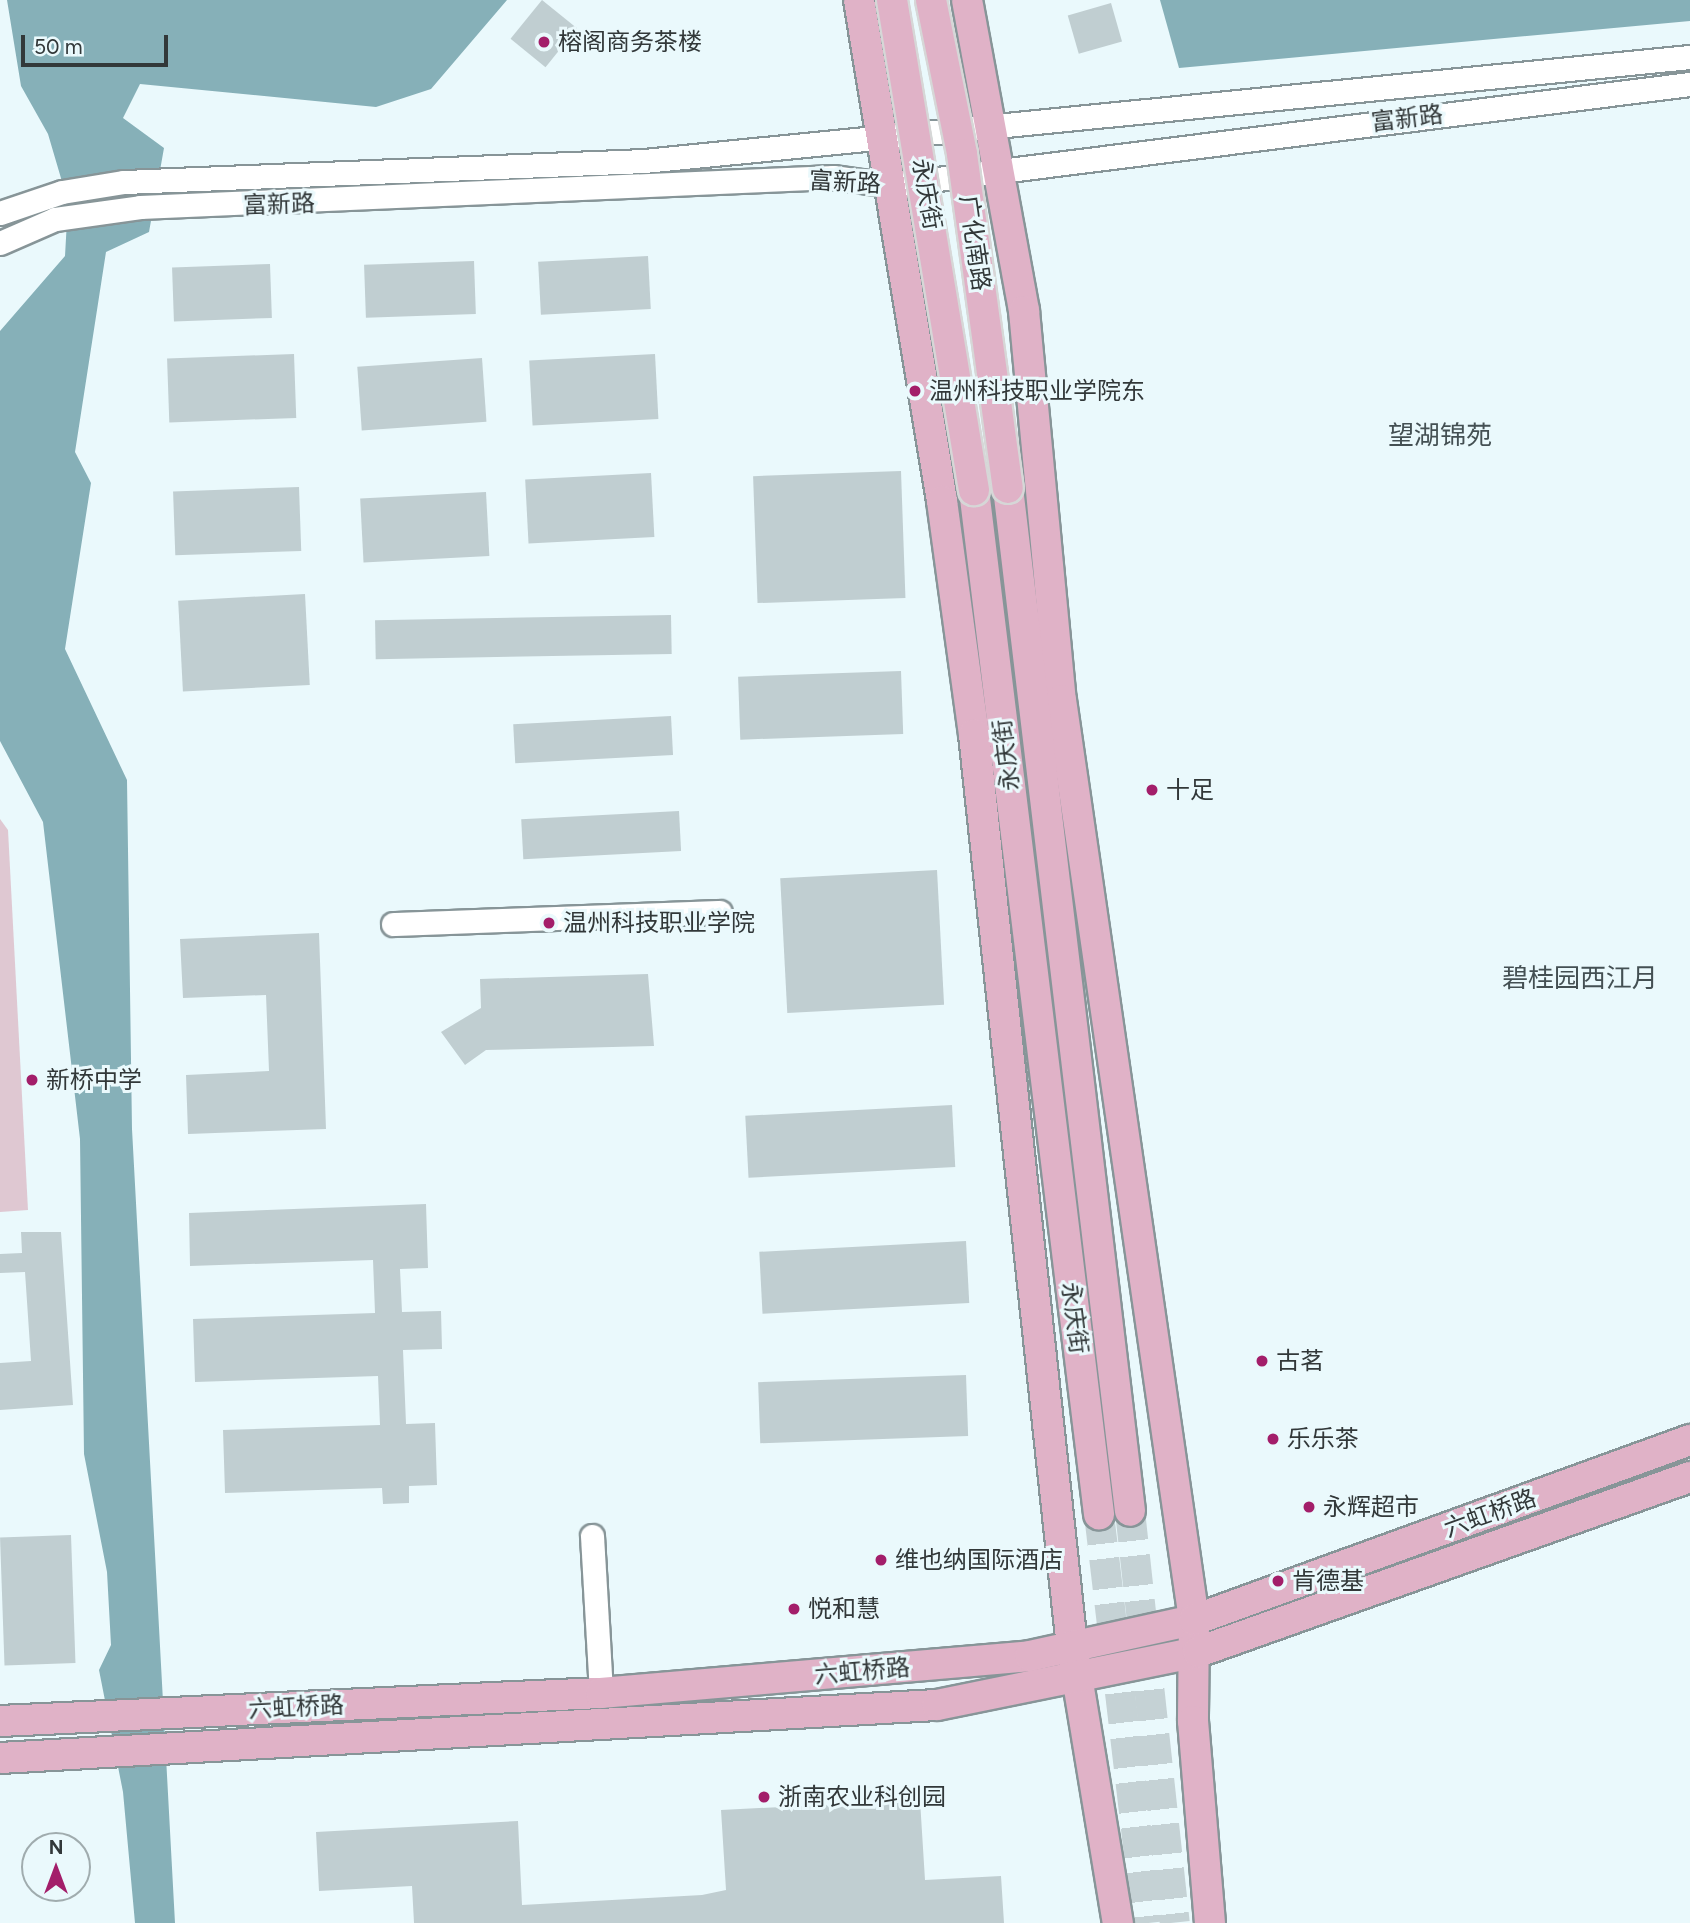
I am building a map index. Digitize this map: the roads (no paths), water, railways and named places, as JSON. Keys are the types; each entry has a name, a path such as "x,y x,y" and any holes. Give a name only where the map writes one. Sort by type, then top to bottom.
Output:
{"main road":[{"path":"859,0 944,514 1009,1062 1072,1646 1118,1923"},
{"name":"永庆街","path":"892,0 974,490 1099,1514"},
{"name":"广化南路","path":"931,0 962,154 1008,488"},
{"path":"967,0 1002,174 1043,472 1061,700 1194,1620 1198,1652 1194,1721 1212,1916"},
{"name":"永庆街","path":"1008,488 1130,1511"},
{"path":"1009,1062 1013,816"},
{"name":"六虹桥路","path":"0,1721 601,1693 1030,1656 1194,1620 1690,1440"},
{"name":"六虹桥路","path":"0,1758 180,1752 937,1705 1078,1680 1198,1652 1690,1477"}],"street":[{"name":"富新路","path":"2,206 62,192 124,182 644,161 1690,57"},
{"name":"富新路","path":"0,243 55,219 118,210 833,177 890,184 1002,174 1690,84"},
{"path":"393,924 720,912"},
{"path":"592,1536 601,1693"}],"water":[{"path":"7,0 507,0 431,89 376,107 140,84 123,118 164,148 149,232 106,252 75,452 91,483 65,649 127,780 132,1129 175,1923 135,1923 123,1792 99,1670 111,1645 107,1572 84,1454 80,1139 43,822 0,741 0,331 65,256 68,202 48,134 21,86"},
{"path":"1160,0 1690,0 1690,21 1179,68"}],"tunnel":[{"path":"1130,1511 1175,1923"},
{"path":"1099,1514 1147,1923"}],"place":[{"name":"榕阁商务茶楼","path":"544,42"},
{"name":"温州科技职业学院东","path":"915,391"},
{"name":"十足","path":"1152,790"},
{"name":"温州科技职业学院","path":"549,923"},
{"name":"新桥中学","path":"32,1080"},
{"name":"古茗","path":"1262,1361"},
{"name":"乐乐茶","path":"1273,1439"},
{"name":"永辉超市","path":"1309,1507"},
{"name":"维也纳国际酒店","path":"881,1560"},
{"name":"肯德基","path":"1278,1581"},
{"name":"悦和慧","path":"794,1609"},
{"name":"浙南农业科创园","path":"764,1797"}],"district":[{"name":"望湖锦苑","path":"1440,436"},
{"name":"碧桂园西江月","path":"1580,979"}]}
